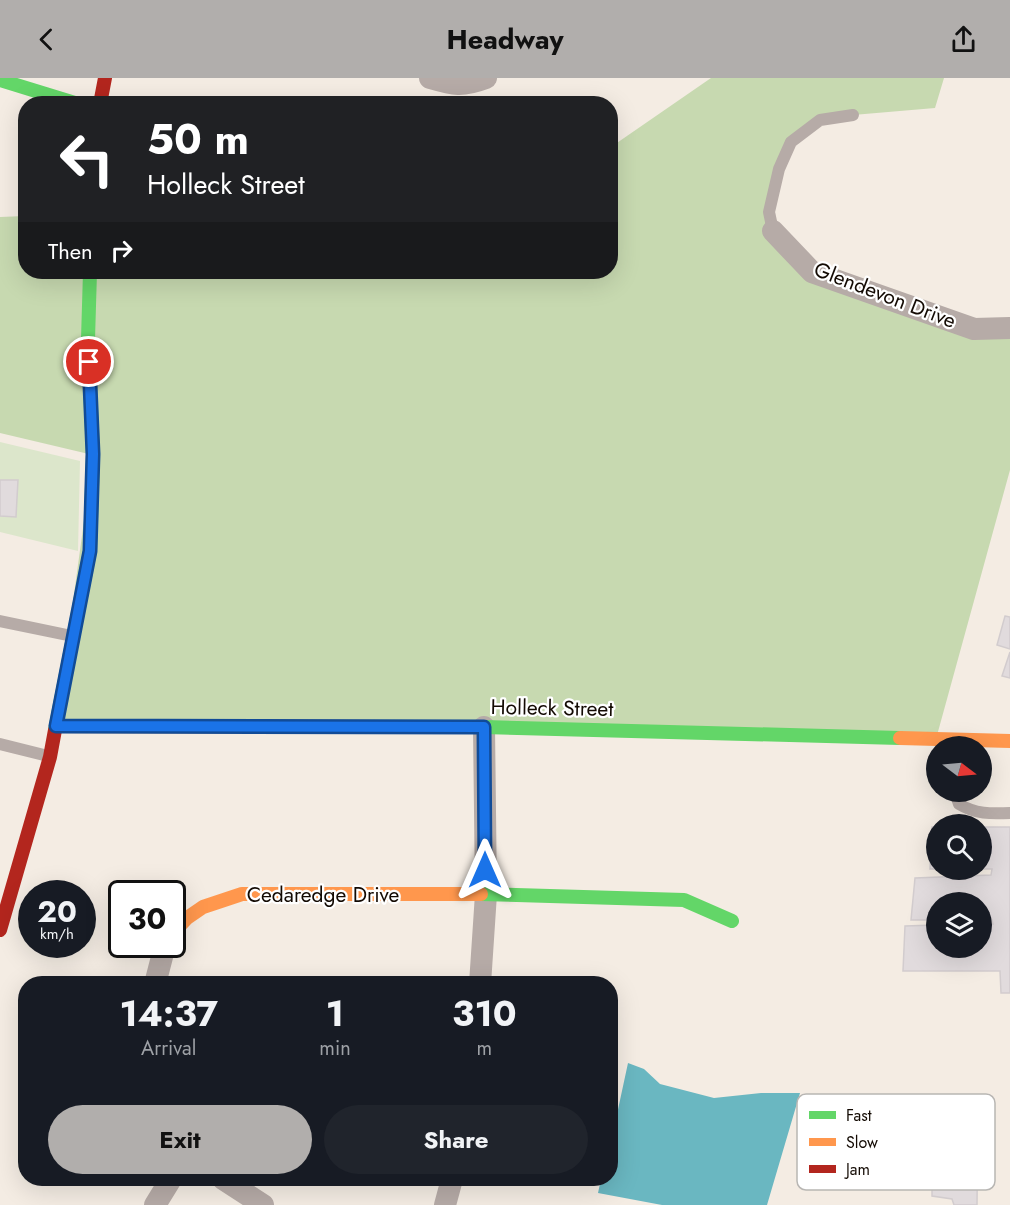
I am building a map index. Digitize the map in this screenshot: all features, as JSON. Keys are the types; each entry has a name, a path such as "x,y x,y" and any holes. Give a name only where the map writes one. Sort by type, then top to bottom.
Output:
{"street":[{"path":"102,96 105,78"},
{"path":"430,78 450,84 468,85 486,78"},
{"path":"0,80 52,96"},
{"name":"Glendevon Drive","path":"773,231 812,272 974,329 1010,328"},
{"path":"0,930 50,757 90,551 93,454 88,339 90,279"},
{"name":"Holleck Street","path":"56,726 484,727 926,742"},
{"path":"481,976 486,894 484,727"},
{"name":"Holleck Street","path":"992,742 1010,741"},
{"name":"Cedaredge Drive","path":"186,918 214,901 242,894 486,894 684,900 732,921"},
{"path":"157,976 162,958"},
{"path":"155,1205 167,1186"},
{"path":"234,1186 263,1205"},
{"path":"445,1205 450,1186"}],"lane":[{"path":"773,231 769,212 779,169 791,142 820,120 853,115"},
{"path":"0,621 73,636"},
{"path":"0,744 50,757"},
{"path":"958,802 967,809 989,814 1010,813"}],"green space":[{"path":"711,78 944,78 935,108 820,120 791,142 769,212 812,272 1010,330 1010,470 937,736 926,736 926,739 56,726 93,455 0,433 0,217 18,216 18,279 618,279 618,142"},
{"path":"0,442 80,461 78,551 0,532"}],"water":[{"path":"628,1063 644,1069 660,1084 714,1098 761,1093 800,1093 797,1094 797,1103 767,1205 662,1205 598,1193 600,1186 618,1186 618,1109"}],"building":[{"path":"0,480 18,480 16,517 0,516"},
{"path":"1005,616 1010,617 1010,649 997,645"},
{"path":"1010,652 1010,678 1002,676"},
{"path":"992,827 1010,827 1010,993 1001,993 1000,971 903,971 905,926 926,925 926,958 992,958 992,892 926,892 926,920 911,920 915,878 992,880"},
{"path":"932,1190 977,1190 977,1205 954,1205 952,1199 932,1196"}],"traffic: fast":[{"path":"0,80 52,96"},
{"path":"55,730 90,551 93,455 88,339 90,279"},
{"path":"386,727 484,727 900,738"},
{"path":"481,894 684,900 732,921"}],"traffic: slow":[{"path":"56,726 386,727"},
{"path":"900,738 1010,741"},
{"path":"186,919 203,907 242,894 481,894"}],"traffic: jam":[{"path":"102,96 105,78"},
{"path":"0,930 50,757 55,730"}],"route":[{"path":"89,362 93,454 90,551 56,726 484,727 485,870"}]}
